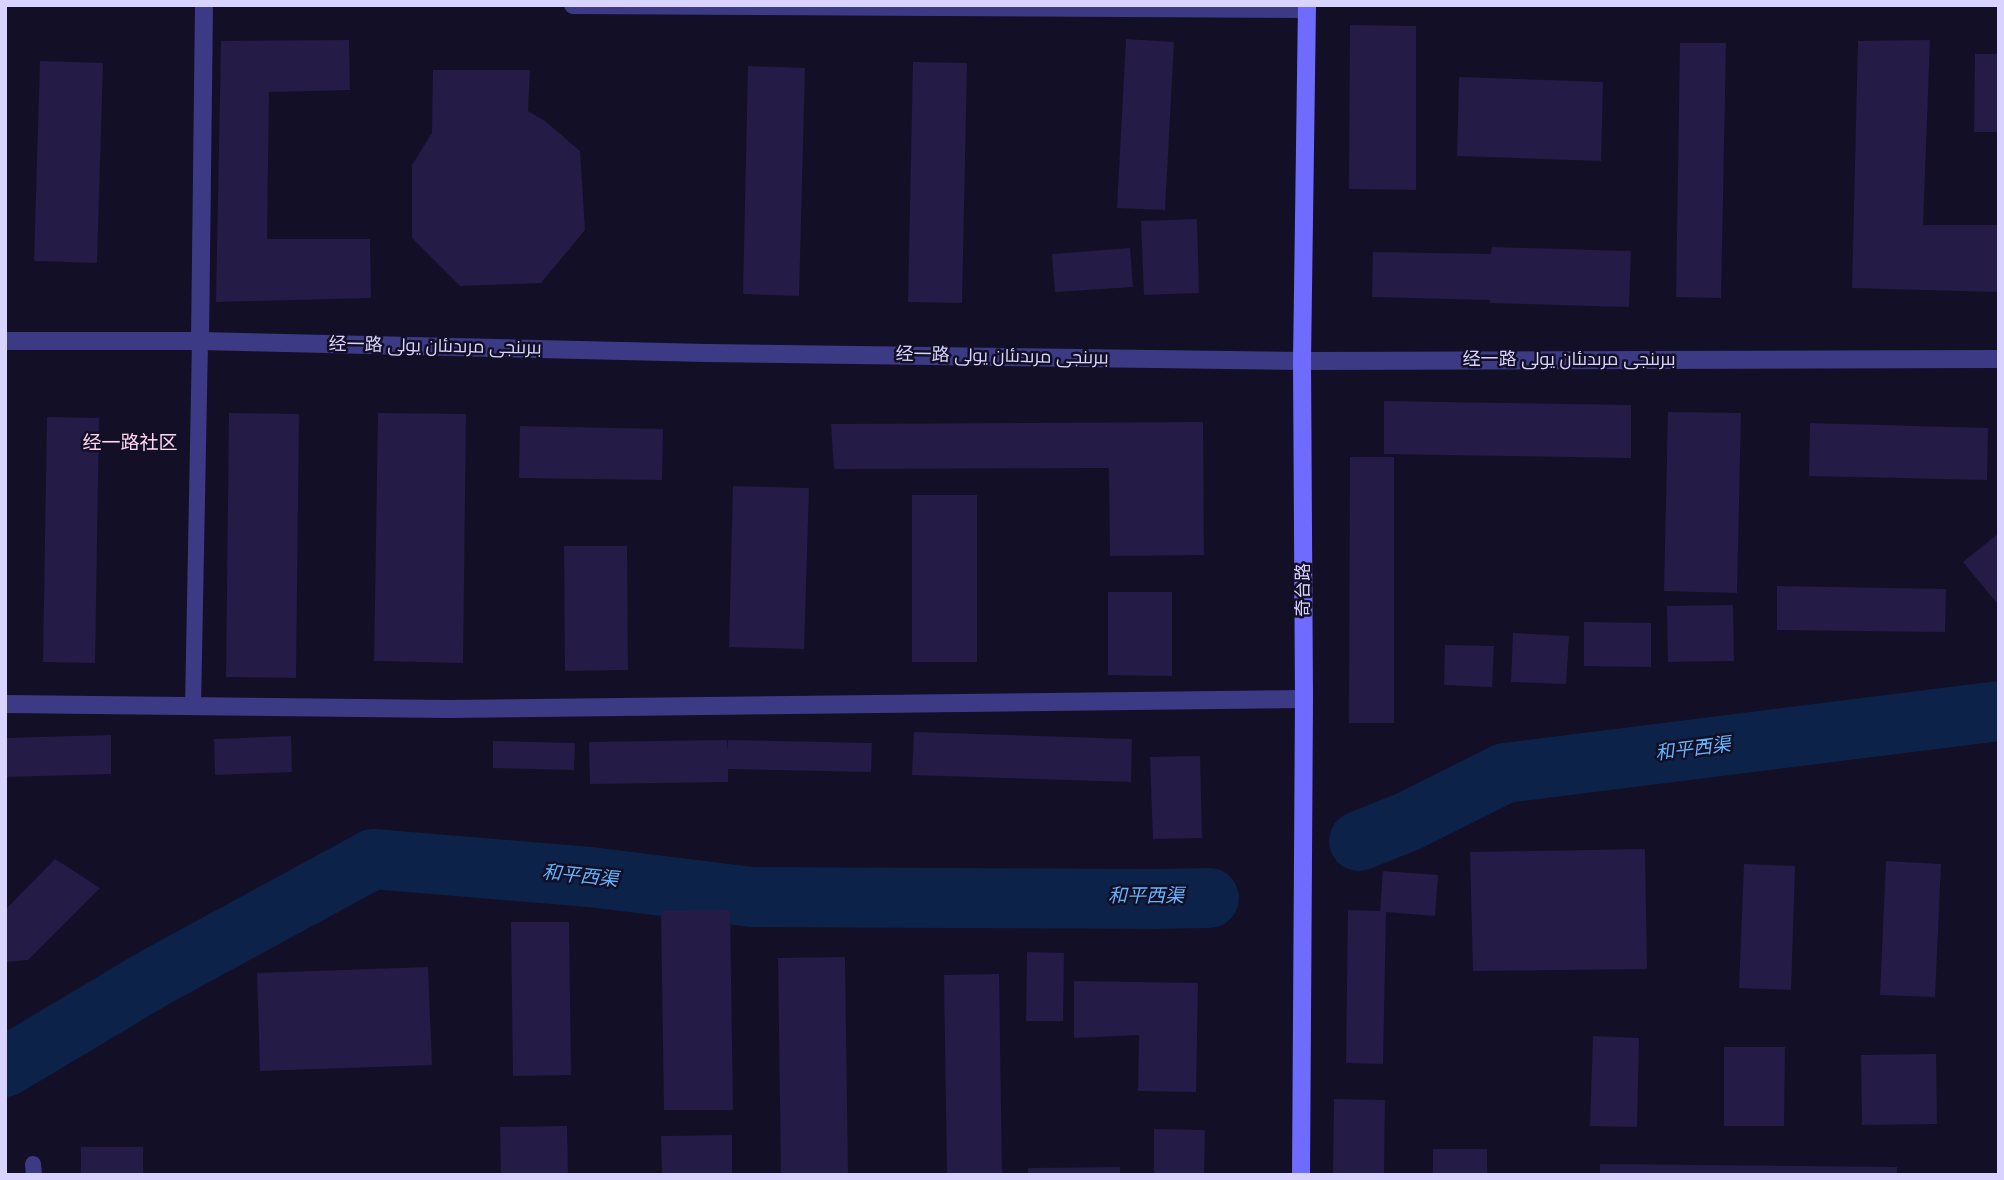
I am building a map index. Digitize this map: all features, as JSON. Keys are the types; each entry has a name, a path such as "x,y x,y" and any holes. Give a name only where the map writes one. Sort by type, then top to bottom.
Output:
{"street":[{"path":"200,341 204,5"},
{"path":"573,5 1307,7"},
{"name":"奇台路","path":"1301,1175 1304,699 1302,361 1307,7"},
{"name":"经一路 بىرىنجى مرىدىئان يولى","path":"5,341 200,341 1302,361 1999,359"},
{"path":"5,704 449,709 1304,699"}],"lane":[{"path":"193,707 200,341"}],"building":[{"path":"1350,25 1416,26 1416,190 1349,189"},
{"path":"1126,39 1174,42 1165,210 1117,208"},
{"path":"349,40 350,90 269,92 267,239 370,239 371,298 216,302 221,41"},
{"path":"1930,40 1923,225 1999,225 1999,292 1852,288 1858,41"},
{"path":"1680,43 1726,43 1721,298 1676,297"},
{"path":"1975,54 1999,54 1999,132 1974,132"},
{"path":"40,61 103,63 97,263 34,261"},
{"path":"913,62 967,63 962,303 908,302"},
{"path":"748,66 805,68 799,296 743,294"},
{"path":"433,70 530,70 528,111 545,121 580,151 585,230 541,283 460,286 412,238 412,165 432,133"},
{"path":"1459,77 1603,82 1601,161 1457,156"},
{"path":"1197,219 1199,293 1144,295 1141,221"},
{"path":"1492,247 1631,251 1629,307 1372,297 1373,252 1491,254"},
{"path":"1130,248 1133,287 1055,292 1052,254"},
{"path":"1384,401 1631,405 1631,458 1384,454"},
{"path":"1668,412 1741,413 1737,593 1664,591"},
{"path":"229,413 299,414 296,678 226,677"},
{"path":"378,413 466,414 463,663 374,661"},
{"path":"47,417 99,418 95,663 43,662"},
{"path":"1203,422 1204,555 1110,556 1109,468 834,469 831,424"},
{"path":"1810,423 1988,428 1987,480 1809,476"},
{"path":"520,426 663,429 662,480 519,478"},
{"path":"1350,457 1394,457 1394,723 1349,723"},
{"path":"733,486 809,488 804,649 729,647"},
{"path":"912,495 977,495 977,662 912,662"},
{"path":"1999,533 1999,600 1996,602 1963,562"},
{"path":"564,546 627,546 628,670 565,671"},
{"path":"1777,586 1946,589 1945,632 1777,630"},
{"path":"1108,592 1172,592 1172,676 1108,675"},
{"path":"1733,605 1734,661 1668,662 1667,606"},
{"path":"1584,622 1651,623 1651,667 1584,666"},
{"path":"1513,633 1569,636 1566,684 1511,682"},
{"path":"1445,645 1494,646 1492,687 1444,685"},
{"path":"914,732 1132,739 1131,782 912,775"},
{"path":"111,735 111,774 5,777 5,738"},
{"path":"291,736 292,772 215,775 214,739"},
{"path":"727,740 728,751 728,740 872,743 871,772 728,769 728,782 590,784 589,742"},
{"path":"493,741 575,743 574,770 493,768"},
{"path":"1200,756 1202,838 1153,839 1150,757"},
{"path":"1645,849 1647,969 1473,971 1470,852"},
{"path":"55,859 100,888 28,960 5,962 5,910"},
{"path":"1886,861 1941,864 1935,997 1880,995"},
{"path":"1744,864 1795,866 1791,990 1739,988"},
{"path":"1383,871 1438,875 1435,916 1386,912 1383,1064 1346,1063 1348,910 1380,911"},
{"path":"730,910 733,1110 664,1110 661,911"},
{"path":"511,922 569,922 571,1075 513,1076"},
{"path":"1027,952 1064,953 1063,1021 1026,1021"},
{"path":"845,957 848,1175 781,1175 778,958"},
{"path":"428,967 432,1065 260,1071 257,973"},
{"path":"999,974 1002,1175 947,1175 944,975"},
{"path":"1074,981 1198,983 1196,1092 1138,1091 1139,1035 1074,1038"},
{"path":"1593,1036 1639,1038 1637,1127 1590,1126"},
{"path":"1724,1047 1785,1047 1784,1126 1724,1126"},
{"path":"1936,1054 1937,1124 1862,1125 1861,1055"},
{"path":"1334,1099 1385,1100 1384,1175 1333,1175"},
{"path":"567,1126 568,1175 501,1175 500,1127"},
{"path":"1154,1129 1205,1130 1204,1175 1154,1175"},
{"path":"732,1135 732,1175 662,1175 661,1136"},
{"path":"81,1147 143,1147 143,1175 81,1175"},
{"path":"1433,1149 1487,1149 1487,1175 1433,1175"},
{"path":"1600,1164 1897,1167 1897,1175 1600,1175"},
{"path":"1120,1167 1120,1175 1028,1175 1028,1168"}],"waterway":[{"name":"和平西渠","path":"1359,841 1409,821 1505,773 1999,711"},
{"name":"和平西渠","path":"5,1067 154,978 373,859 590,877 752,897 1209,898"}],"district":[{"name":"经一路社区","path":"130,444"}]}
